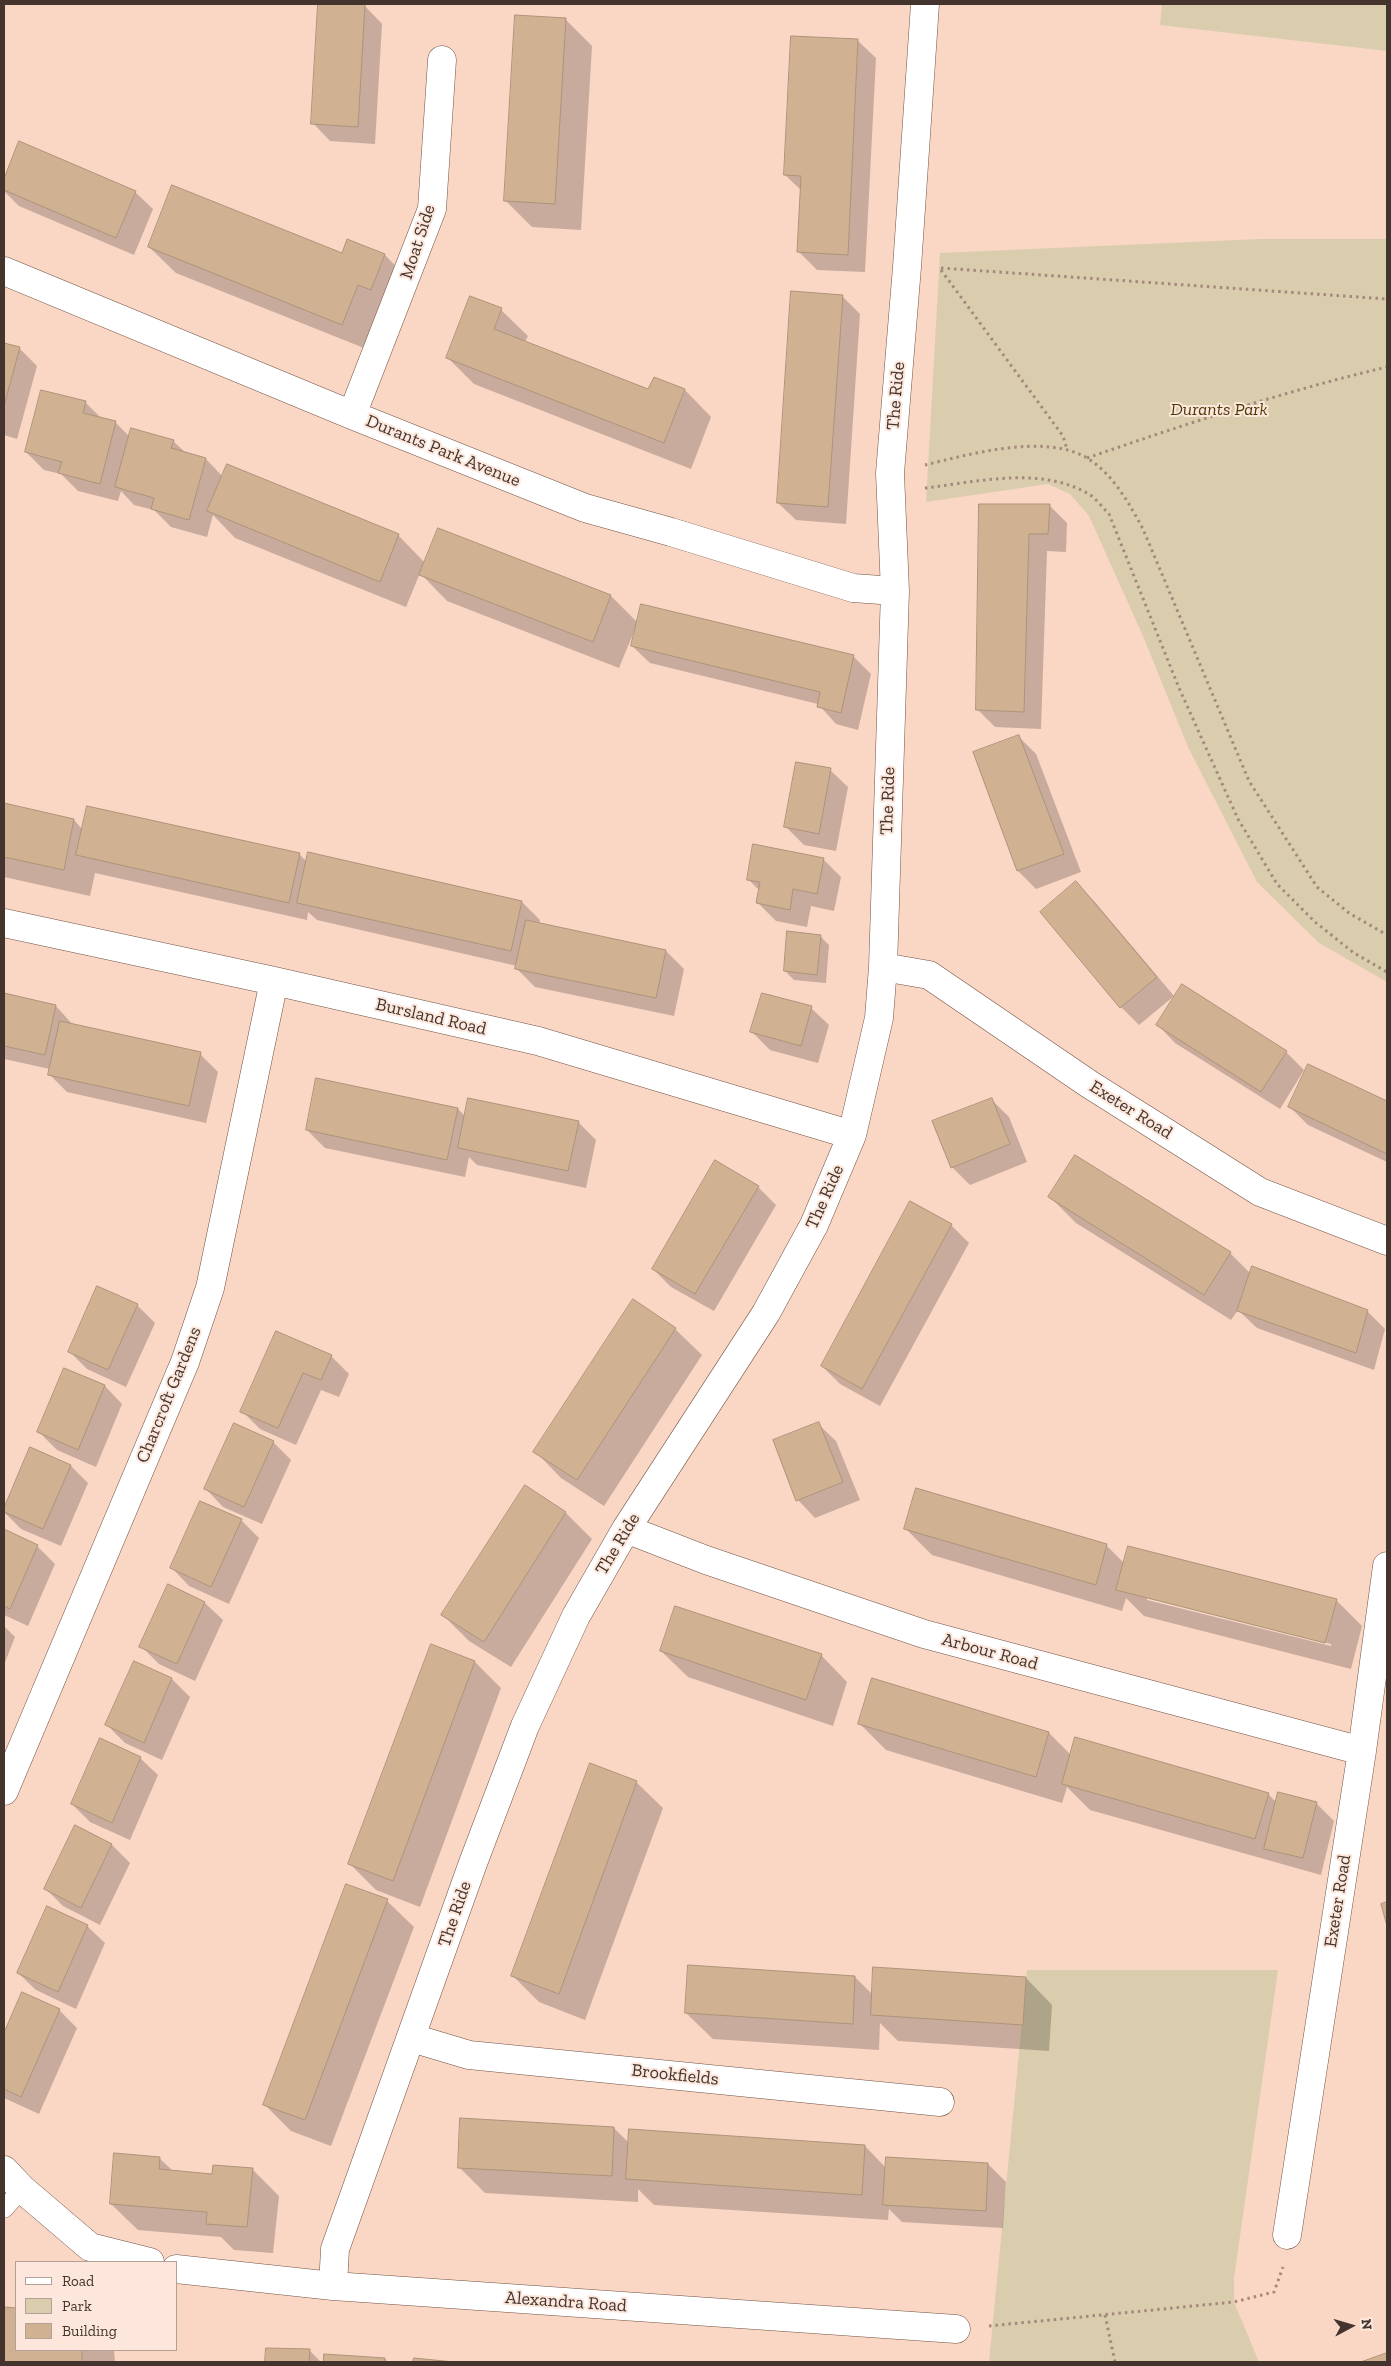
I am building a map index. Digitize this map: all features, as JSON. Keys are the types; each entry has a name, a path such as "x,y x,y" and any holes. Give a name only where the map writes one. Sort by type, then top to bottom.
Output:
{"street":[{"name":"The Ride","path":"333,2286 335,2249 473,1863 525,1726 576,1616 626,1528 766,1313 814,1225 852,1135 879,1018 883,967 896,591 890,491 925,4"},
{"name":"Moat Side","path":"352,415 432,209 442,60"},
{"name":"Durants Park Avenue","path":"4,271 352,415 585,508 854,588 896,591"},
{"name":"Bursland Road","path":"4,923 274,981 538,1041 852,1135"},
{"name":"Exeter Road","path":"883,967 929,975 1089,1084 1260,1192 1387,1241"},
{"name":"Charcroft Gardens","path":"4,1791 185,1362 210,1288 274,981"},
{"name":"Arbour Road","path":"626,1528 706,1560 924,1634 1362,1751"},
{"name":"Exeter Road","path":"1287,2236 1362,1751 1387,1566"},
{"name":"Brookfields","path":"412,2038 469,2054 940,2102"},
{"path":"4,2170 22,2189 90,2247 146,2261"},
{"name":"Alexandra Road","path":"178,2269 333,2286 956,2329"}],"lane":[{"path":"4,2209 22,2189"}],"path":[{"path":"1067,449 1063,436 940,268 1387,299"},
{"path":"1087,458 1184,425 1322,382 1387,367"},
{"path":"930,464 1002,450 1033,447 1067,449 1087,458 1106,473 1127,499 1143,529 1249,781 1282,836 1317,887 1349,913 1387,935"},
{"path":"890,491 1002,479 1048,478 1088,493 1109,514 1178,688 1238,819 1276,884 1315,922 1354,953 1387,972"},
{"path":"956,2329 1234,2302 1274,2292 1284,2265 1287,2236"},
{"path":"1105,2315 1115,2362"}],"green space":[{"path":"1162,4 1387,4 1387,51 1160,25"},
{"name":"Durants Park","path":"1260,239 1387,239 1387,982 1319,943 1257,882 1188,747 1143,636 1089,516 1070,494 1048,484 926,502 940,253"},
{"path":"1027,1970 1278,1970 1234,2278 1234,2302 1259,2362 989,2362"}],"building":[{"path":"318,4 365,4 358,127 311,124"},
{"path":"515,15 566,18 555,204 504,201"},
{"path":"791,36 858,39 848,255 797,252 801,176 784,175"},
{"path":"19,141 136,191 116,238 4,190 4,179"},
{"path":"172,185 342,253 347,239 385,254 371,290 358,285 342,325 148,247"},
{"path":"791,291 843,295 828,507 777,503"},
{"path":"470,296 502,308 494,329 648,389 654,377 685,389 664,443 446,358"},
{"path":"4,343 20,347 4,406"},
{"path":"41,390 86,401 83,413 116,421 100,484 58,473 62,462 25,452"},
{"path":"131,428 174,440 171,448 206,458 189,520 151,509 154,498 115,487"},
{"path":"227,464 399,534 380,582 207,511"},
{"path":"979,504 1050,504 1048,534 1029,534 1024,712 976,710"},
{"path":"438,528 611,595 593,642 419,575"},
{"path":"641,604 854,655 841,713 817,707 820,692 631,646"},
{"path":"1019,735 1064,854 1017,871 973,752"},
{"path":"796,762 831,768 819,834 784,827"},
{"path":"4,803 74,819 64,870 4,857"},
{"path":"87,806 300,853 289,903 76,855"},
{"path":"753,844 824,858 817,894 793,889 790,910 756,903 760,882 747,880"},
{"path":"308,852 522,901 511,951 297,903"},
{"path":"1076,881 1157,977 1120,1008 1040,912"},
{"path":"526,920 666,950 656,998 515,969"},
{"path":"787,931 821,935 817,975 784,971"},
{"path":"1182,984 1287,1051 1261,1092 1156,1025"},
{"path":"4,993 56,1005 45,1055 4,1046"},
{"path":"762,993 812,1006 801,1046 750,1032"},
{"path":"60,1021 201,1052 189,1106 48,1075"},
{"path":"1308,1064 1387,1101 1387,1154 1288,1107"},
{"path":"316,1078 458,1108 447,1160 306,1130"},
{"path":"468,1098 579,1121 568,1171 458,1148"},
{"path":"992,1098 1010,1144 951,1168 932,1121"},
{"path":"1075,1155 1231,1252 1204,1295 1048,1197"},
{"path":"715,1160 759,1186 695,1294 652,1269"},
{"path":"910,1201 952,1224 862,1389 821,1366"},
{"path":"1252,1266 1368,1310 1356,1353 1237,1311"},
{"path":"97,1286 138,1304 108,1370 68,1352"},
{"path":"633,1299 676,1328 577,1480 533,1452"},
{"path":"276,1331 332,1355 321,1380 303,1373 278,1428 240,1412"},
{"path":"64,1368 105,1385 78,1450 37,1432"},
{"path":"819,1422 843,1482 796,1501 773,1440"},
{"path":"234,1423 274,1441 244,1507 204,1489"},
{"path":"30,1447 71,1465 43,1529 4,1512"},
{"path":"525,1485 566,1512 484,1642 441,1615"},
{"path":"916,1488 1107,1544 1096,1585 904,1529"},
{"path":"200,1501 242,1519 211,1587 170,1568"},
{"path":"4,1529 38,1545 10,1609 4,1606"},
{"path":"1128,1546 1337,1599 1325,1643 1116,1590"},
{"path":"168,1584 205,1602 177,1664 139,1647"},
{"path":"675,1606 822,1654 806,1700 660,1651"},
{"path":"431,1644 475,1661 393,1881 348,1864"},
{"path":"134,1661 172,1678 144,1743 105,1725"},
{"path":"872,1678 1049,1732 1036,1777 858,1724"},
{"path":"1075,1737 1269,1793 1255,1839 1062,1784"},
{"path":"100,1738 141,1757 112,1823 71,1804"},
{"path":"590,1763 637,1781 559,1994 511,1976"},
{"path":"1278,1792 1317,1802 1303,1858 1264,1849"},
{"path":"75,1825 112,1844 81,1908 44,1889"},
{"path":"346,1884 388,1899 305,2120 263,2105"},
{"path":"1387,1902 1387,1926 1381,1904"},
{"path":"47,1906 88,1925 58,1992 17,1973"},
{"path":"688,1965 855,1976 853,2024 685,2013"},
{"path":"873,1967 1026,1977 1023,2025 871,2015"},
{"path":"22,1992 60,2009 21,2097 4,2089 4,2033"},
{"path":"460,2118 614,2127 612,2176 458,2168"},
{"path":"629,2129 865,2145 862,2195 626,2179"},
{"path":"114,2153 160,2157 159,2169 212,2174 213,2165 253,2168 247,2227 206,2224 207,2212 110,2204"},
{"path":"886,2157 988,2163 986,2211 883,2205"},
{"path":"4,2307 15,2308 15,2351 82,2351 82,2362 4,2362"},
{"path":"266,2348 310,2349 309,2362 265,2362"},
{"path":"1387,2353 1387,2362 1361,2362"},
{"path":"324,2354 385,2358 385,2362 324,2362"},
{"path":"414,2358 454,2362 413,2362"}]}
